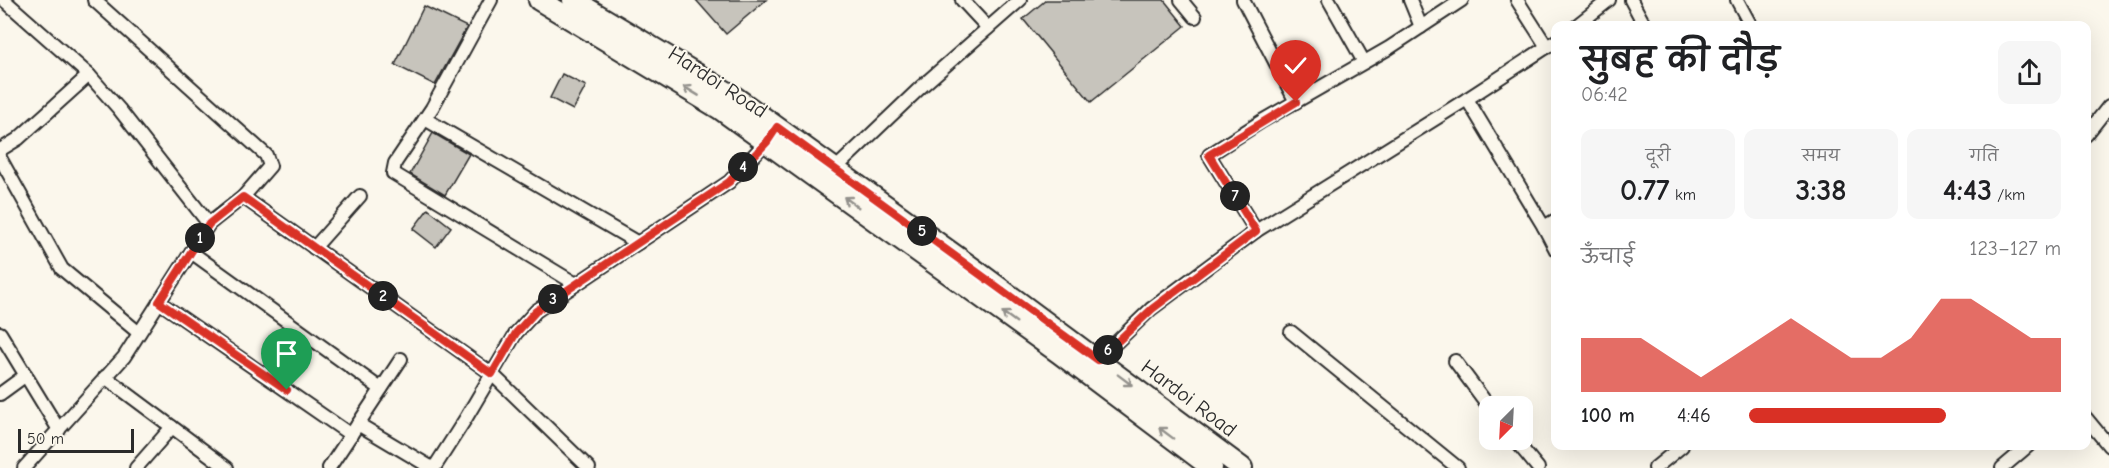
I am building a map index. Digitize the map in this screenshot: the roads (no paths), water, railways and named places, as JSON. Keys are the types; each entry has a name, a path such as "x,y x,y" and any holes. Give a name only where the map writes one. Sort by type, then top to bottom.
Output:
{"main road":[{"name":"Hardoi Road","path":"539,0 720,109 835,169 1064,346 1212,468"},
{"name":"Hardoi Road","path":"573,0 732,95 772,135 1064,346 1098,360 1242,468"}],"street":[{"path":"4,0 88,75 119,110 209,224"},
{"path":"24,468 124,357 209,224 243,197 270,166 266,154 94,0"},
{"path":"491,0 425,119 395,163 393,173 576,284"},
{"path":"962,0 988,28"},
{"path":"835,169 921,87 1020,0"},
{"path":"1181,0 1195,17"},
{"path":"1243,0 1296,102"},
{"path":"1329,0 1364,63"},
{"path":"1410,0 1421,27"},
{"path":"1256,231 1209,155 1364,63 1462,0"},
{"path":"1098,360 1152,309 1256,231 1551,44 1517,0"},
{"path":"1582,21 1609,0"},
{"path":"1631,0 1642,21"},
{"path":"1737,0 1748,21"},
{"path":"88,75 18,139 1,149 62,269 139,333"},
{"path":"1467,99 1551,240"},
{"path":"2091,129 2109,106"},
{"path":"425,119 638,243"},
{"path":"159,302 354,429 433,468 516,333 536,311 729,182 772,135"},
{"path":"314,248 360,196"},
{"path":"243,197 492,374 589,468"},
{"path":"1544,227 1551,223"},
{"path":"191,252 381,389"},
{"path":"1291,332 1458,468"},
{"path":"0,333 59,430"},
{"path":"329,468 401,359"},
{"path":"1455,361 1481,396"},
{"path":"0,394 26,375"},
{"path":"105,377 227,468"},
{"path":"2091,424 2109,446"},
{"path":"136,468 172,427"},
{"path":"1523,450 1538,468"},
{"path":"1655,468 1677,450"},
{"path":"2002,468 2023,450"}]}
